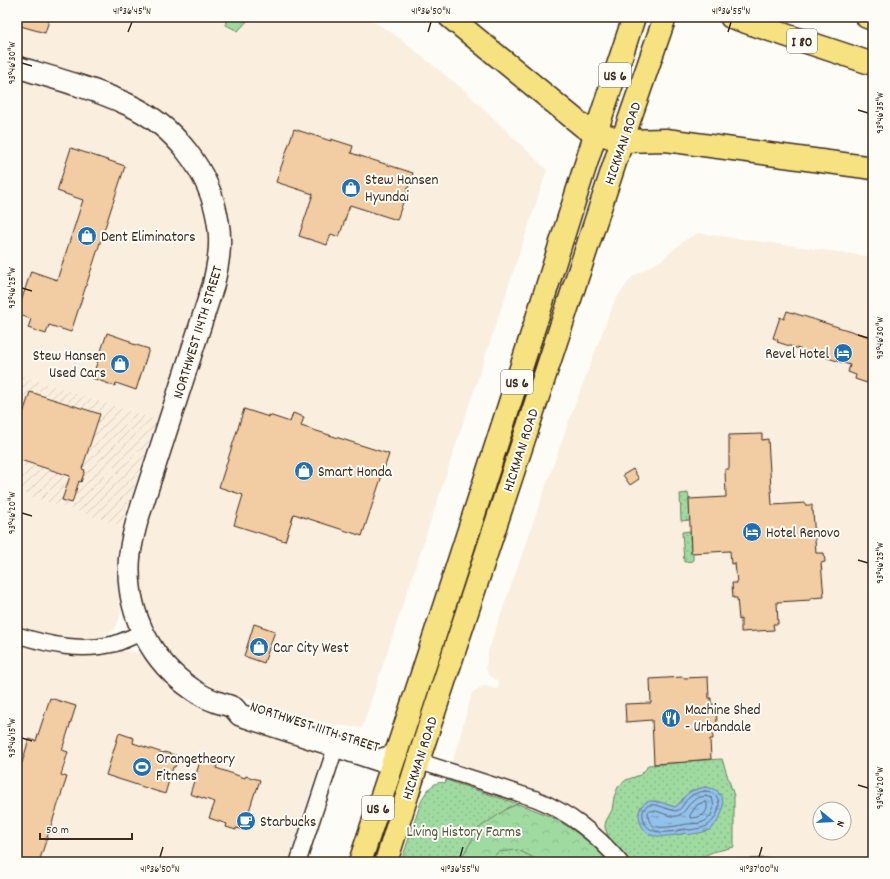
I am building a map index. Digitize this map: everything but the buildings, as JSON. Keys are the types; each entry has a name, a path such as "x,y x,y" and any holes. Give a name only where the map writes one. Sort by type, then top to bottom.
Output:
{"main road":[{"path":"450,17 584,127 596,132 622,141 666,140 873,168"},
{"name":"HICKMAN ROAD","path":"360,862 634,17"},
{"name":"HICKMAN ROAD","path":"386,862 622,141 665,17"},
{"name":"I 80","path":"731,17 873,64"},
{"path":"867,17 873,19"}],"street":[{"name":"NORTHWEST 114TH STREET","path":"17,67 102,94 128,104 146,114 178,140 189,154 207,184 215,208 220,240 219,256 213,286 137,521 131,546 129,566 132,601 136,616 143,632"},
{"path":"17,635 38,642 69,648 95,647 115,644 143,632"},
{"name":"NORTHWEST 111TH STREET","path":"143,632 150,647 162,662 184,684 201,695 234,708 240,715 378,760 396,754"},
{"name":"NORTHWEST 111TH STREET","path":"234,708 244,703 383,746 396,754 536,799 551,805 566,814 605,845 620,862"},
{"path":"298,862 336,746"}],"shaded area":[{"path":"17,17 366,17 394,34 464,90 547,170 362,728 337,725 309,719 217,689 185,668 174,658 157,635 148,617 142,599 138,568 140,544 222,288 197,148 17,58"},
{"path":"17,76 115,108 149,126 182,158 202,196 210,234 208,270 167,402 157,420 17,374"},
{"path":"698,233 873,257 873,862 803,862 789,859 765,858 741,859 731,862 590,862 443,792 472,693 484,686 496,689 498,688 498,681 487,672 488,651 570,418 614,302 632,277 663,259 685,240"},
{"path":"17,374 157,420 122,526 17,492"},
{"path":"17,492 122,526 117,552 116,572 121,613 114,630 101,637 78,639 54,636 17,626"},
{"path":"17,644 41,651 68,656 97,656 120,651 139,653 165,681 179,693 204,710 309,745 315,749 320,756 320,762 288,862 17,862"}],"green space":[{"path":"225,17 272,17 272,19 250,18 238,31 226,25"},
{"path":"688,493 690,520 681,521 680,494"},
{"path":"690,531 693,561 684,562 682,532"},
{"path":"722,759 734,796 734,847 713,852 689,862 631,862 609,838 605,828 606,821 612,810 614,797 618,787 626,780 640,775 648,765","holes":["705,787 720,795 723,806 705,831 676,835 650,835 642,826 639,812 641,806 656,801 675,807 688,793"]},
{"name":"Living History Farms","path":"446,780 518,804 508,808 590,862 401,862 422,799 431,786 441,782 445,783"},
{"path":"518,804 544,814 568,827 589,842 609,862 542,862 518,850 498,852 489,862 459,862 479,828 508,808"},
{"path":"784,858 803,862 731,862 741,859"}],"water":[{"path":"705,787 717,791 721,795 723,806 720,817 709,830 688,835 686,833 659,836 651,835 643,828 640,823 639,812 645,803 656,801 675,807 688,793"}],"place":[{"name":"Stew Hansen Hyundai","path":"351,188"},
{"name":"Dent Eliminators","path":"87,236"},
{"name":"Revel Hotel","path":"843,353"},
{"name":"Stew Hansen Used Cars","path":"120,364"},
{"name":"Smart Honda","path":"304,471"},
{"name":"Hotel Renovo","path":"752,532"},
{"name":"Car City West","path":"259,647"},
{"name":"Machine Shed - Urbandale","path":"671,718"},
{"name":"Orangetheory Fitness","path":"142,767"},
{"name":"Starbucks","path":"246,821"}]}
